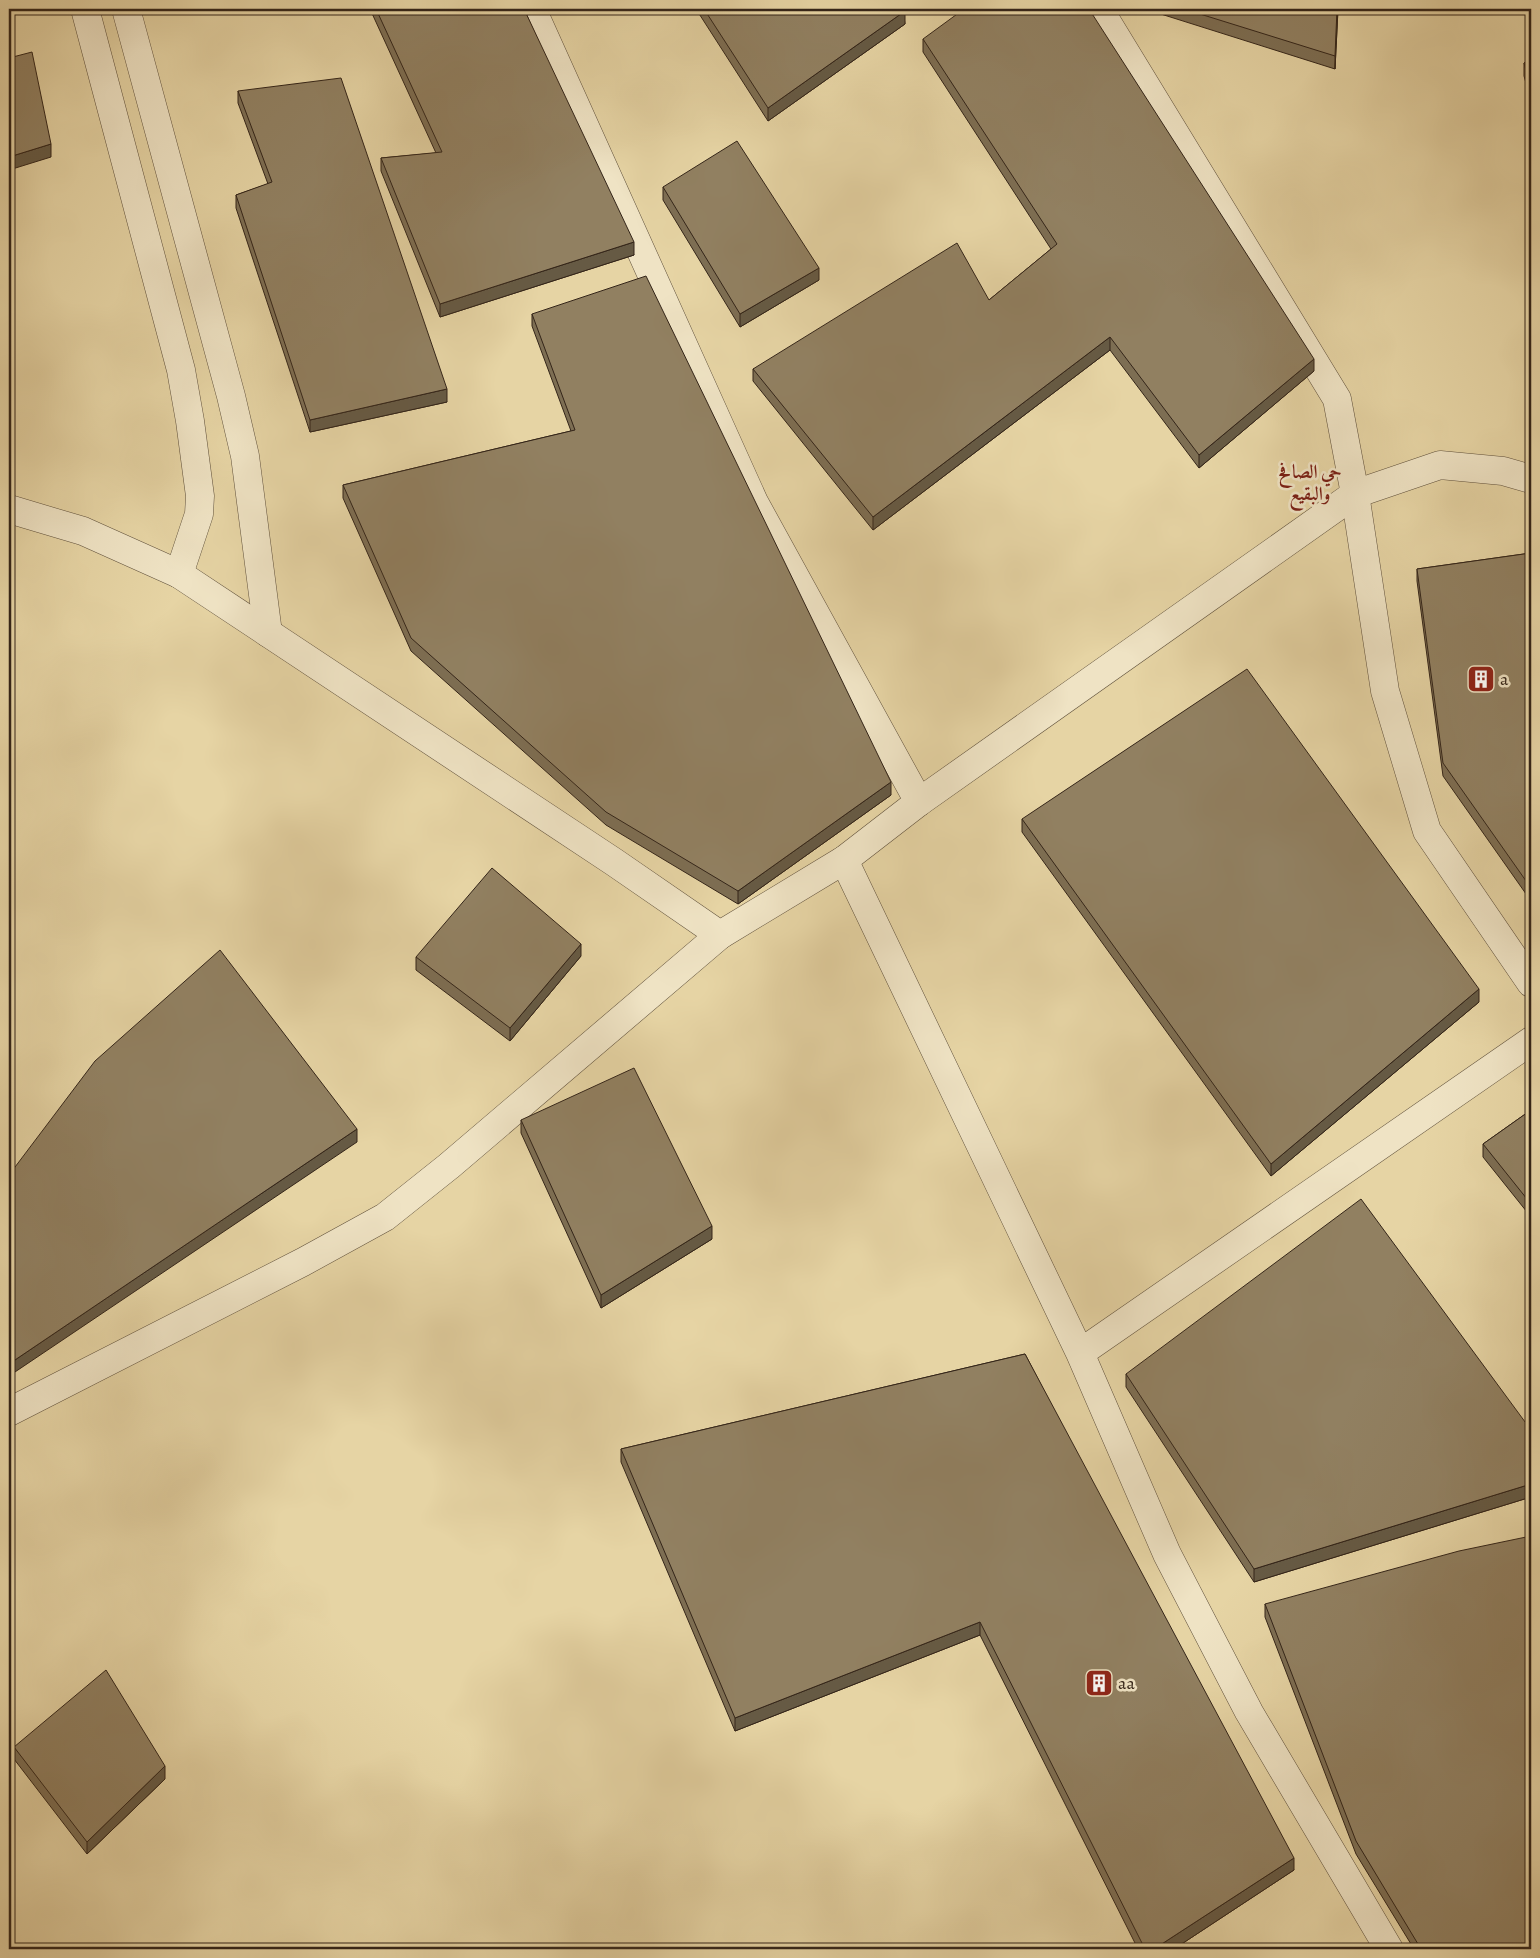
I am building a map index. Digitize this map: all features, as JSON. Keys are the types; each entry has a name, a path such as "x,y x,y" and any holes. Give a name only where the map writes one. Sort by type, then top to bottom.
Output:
{"street":[{"path":"86,9 176,351 190,422 200,496 199,514 179,574"},
{"path":"126,9 231,396 245,456 268,633"},
{"path":"532,9 754,502 919,802"},
{"path":"1100,9 1337,399 1355,494 1384,691 1427,830 1531,983"},
{"path":"9,1412 303,1262 385,1217 449,1166 720,935 844,860 919,802 1355,494 1440,465 1503,472 1531,479"},
{"path":"9,509 83,531 179,574 614,862 720,935"},
{"path":"844,860 1080,1353 1172,1563 1250,1712 1388,1949"},
{"path":"1080,1353 1531,1041"}],"building":[{"path":"376,9 524,9 634,242 440,304 381,158 442,152"},
{"path":"704,9 903,9 905,11 768,108"},
{"path":"964,9 1089,9 1314,359 1199,455 1110,337 873,517 753,369 957,243 989,300 1057,244 923,39"},
{"path":"1184,9 1337,9 1335,56"},
{"path":"32,52 51,144 9,157 9,58"},
{"path":"1531,59 1531,88 1524,63"},
{"path":"341,78 447,389 310,420 236,195 272,182 238,91"},
{"path":"737,141 819,268 740,314 663,187"},
{"path":"646,276 891,782 738,891 606,812 411,638 343,485 575,430 532,314"},
{"name":"a","path":"1531,553 1531,888 1443,763 1417,569"},
{"path":"1247,669 1479,989 1271,1164 1022,819"},
{"path":"492,868 581,944 510,1028 416,957"},
{"path":"220,950 357,1129 9,1364 9,1175 95,1061"},
{"path":"634,1068 712,1226 601,1295 521,1120"},
{"path":"1531,1110 1531,1204 1483,1144"},
{"path":"1361,1199 1531,1430 1531,1484 1254,1569 1126,1374"},
{"name":"aa","path":"1025,1354 1294,1858 1154,1949 1145,1949 980,1622 735,1718 621,1449"},
{"path":"1531,1536 1531,1949 1421,1949 1356,1841 1265,1604 1459,1551"},
{"path":"106,1670 165,1766 87,1842 14,1747"}],"place":[{"name":"a","path":"1481,679"},
{"name":"aa","path":"1099,1683"}],"district":[{"name":"حي الصافح والبقيع","path":"1310,483"}]}
